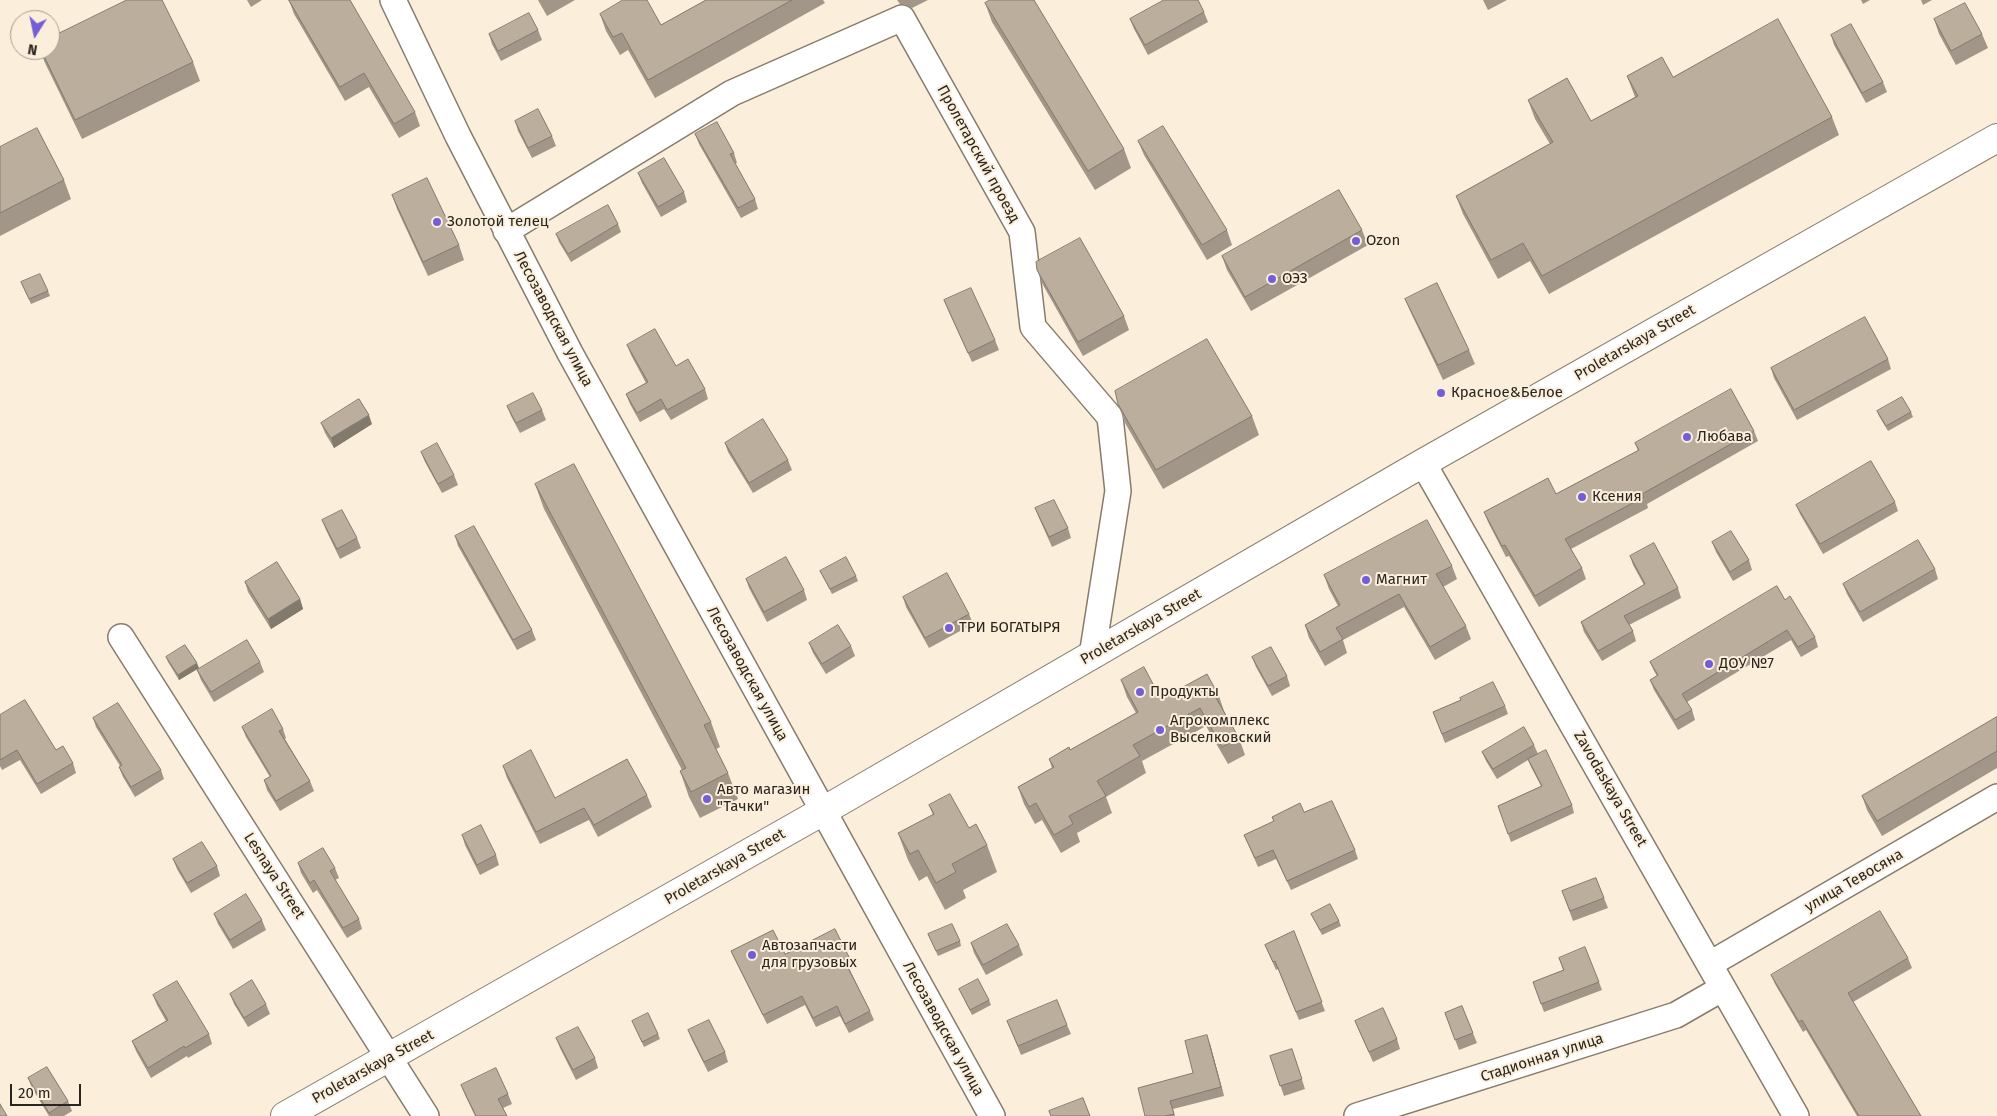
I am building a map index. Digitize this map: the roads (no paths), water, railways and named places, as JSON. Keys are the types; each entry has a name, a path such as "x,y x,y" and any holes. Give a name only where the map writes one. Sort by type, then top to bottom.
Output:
{"street":[{"name":"Лесозаводская улица","path":"392,0 458,136 570,353 992,1116"},
{"name":"Пролетарский проезд","path":"506,231 732,93 902,18 1022,232 1032,327 1110,416 1118,491 1092,656"},
{"name":"Proletarskaya Street","path":"285,1116 824,812 1423,463 1997,138"},
{"name":"Zavodaskaya Street","path":"1423,463 1796,1116"},
{"name":"Lesnaya Street","path":"121,637 426,1116"},
{"name":"улица Тевосяна","path":"1710,964 1997,798"},
{"name":"Стадионная улица","path":"1357,1116 1676,1015 1723,988"}],"place":[{"name":"Золотой телец","path":"437,222"},
{"name":"Ozon","path":"1356,241"},
{"name":"ОЭЗ","path":"1272,279"},
{"name":"Красное&Белое","path":"1441,393"},
{"name":"Любава","path":"1687,437"},
{"name":"Ксения","path":"1582,497"},
{"name":"Магнит","path":"1366,580"},
{"name":"ТРИ БОГАТЫРЯ","path":"949,628"},
{"name":"ДОУ №7","path":"1709,664"},
{"name":"Продукты","path":"1140,692"},
{"name":"Агрокомплекс Выселковский","path":"1160,730"},
{"name":"Авто магазин \"Тачки\"","path":"707,799"},
{"name":"Автозапчасти для грузовых","path":"752,955"}]}
